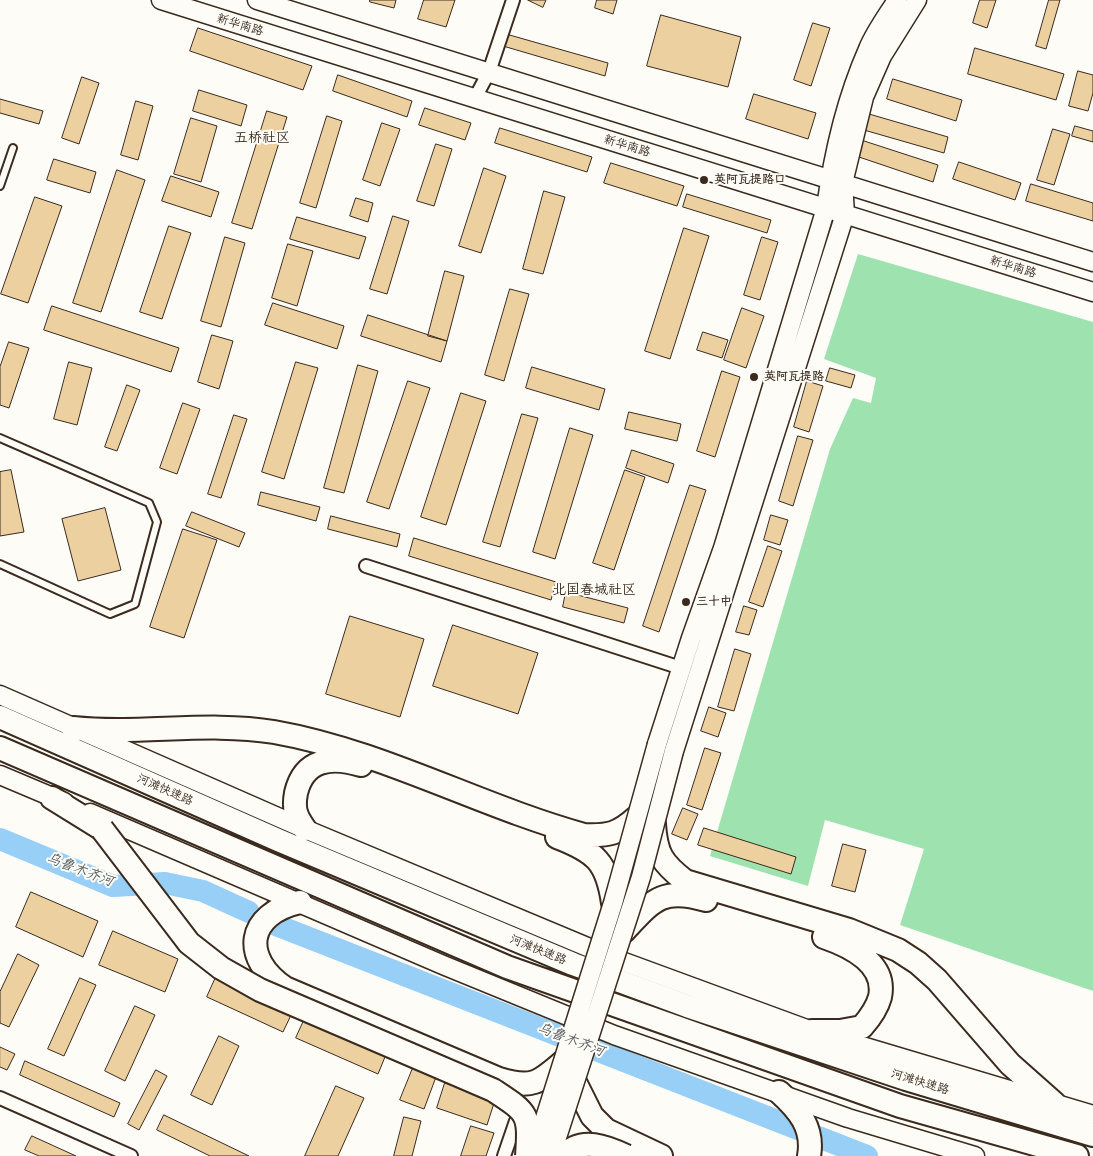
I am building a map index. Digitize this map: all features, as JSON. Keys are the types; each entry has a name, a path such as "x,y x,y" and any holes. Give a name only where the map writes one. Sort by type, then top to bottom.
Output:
{"highway":[{"name":"河滩快速路","path":"0,717 278,840 573,964 687,1006 906,1079 1093,1135"},
{"path":"73,728 122,731 239,727 307,739 584,835 611,834 646,820 664,864 685,882 827,931 869,961 879,981 880,997 872,1014 862,1027 840,1032 812,1031"},
{"name":"河滩快速路","path":"0,748 508,967 900,1106 1077,1156"},
{"path":"305,829 296,816 294,804 304,773 313,766 335,761 375,764 575,844 594,857 606,870 613,903"},
{"path":"52,798 102,828 189,943 221,968 260,990 493,1090 521,1109 528,1120 528,1156"},
{"path":"624,931 644,910 662,896 685,894 898,950 918,962 937,980 1010,1064 1054,1103"},
{"path":"300,902 277,910 259,925 256,945 262,968 269,977 284,988 517,1085 530,1085 546,1077 564,1061"},
{"path":"576,1082 592,1116 606,1130 661,1156"},
{"path":"779,1092 805,1120 811,1143 809,1156"},
{"path":"564,1156 584,1144 605,1147 626,1156"}],"street":[{"name":"新华南路","path":"161,0 1093,292"},
{"path":"257,0 1093,262"},
{"path":"475,98 489,72 513,0"},
{"path":"532,1156 564,1061 613,903 674,751 845,214 836,182 844,120 868,49 897,0"},
{"path":"551,1156 624,931 646,820 657,744 681,668 723,548 826,208 864,97 882,56 916,0"},
{"path":"366,566 681,668"},
{"path":"0,695 305,829 616,959 812,1031 1093,1115"},
{"path":"0,775 300,902 443,965 614,1035 848,1118 975,1156"},
{"path":"0,1098 131,1156"},
{"path":"504,1156 516,1121 602,1156"}],"lane":[{"path":"0,186 13,148"},
{"path":"0,438 149,503 157,522 135,604 110,614 0,564"}],"green space":[{"path":"858,254 1093,322 1093,991 900,925 924,849 825,820 808,886 710,856 830,449 853,398 871,403 876,378 824,359"}],"building":[{"path":"370,0 396,0 394,8 370,2"},
{"path":"424,0 455,0 446,27 418,19"},
{"path":"528,0 546,0 543,7"},
{"path":"597,0 617,0 613,14 595,8"},
{"path":"980,0 996,0 987,28 973,23"},
{"path":"1049,0 1060,0 1046,49 1036,46"},
{"path":"661,15 741,37 728,87 647,66"},
{"path":"813,23 830,28 811,86 794,80"},
{"path":"198,28 312,66 303,90 190,51"},
{"path":"506,34 608,63 605,76 503,46"},
{"path":"975,48 1064,74 1056,100 968,74"},
{"path":"1078,71 1093,75 1093,93 1088,111 1069,106"},
{"path":"338,75 412,101 407,117 333,91"},
{"path":"82,77 99,83 79,144 62,138"},
{"path":"893,79 962,100 956,121 887,99"},
{"path":"199,90 247,105 241,126 193,111"},
{"path":"754,94 816,113 808,139 746,119"},
{"path":"0,99 43,111 39,124 0,113"},
{"path":"136,101 153,106 138,160 121,155"},
{"path":"425,108 471,123 465,140 419,125"},
{"path":"267,111 287,117 252,229 232,223"},
{"path":"869,114 948,137 944,153 864,130"},
{"path":"327,116 342,121 316,208 300,203"},
{"path":"191,118 217,126 201,182 174,174"},
{"path":"382,123 400,129 380,186 363,180"},
{"path":"1075,126 1093,131 1093,142 1072,136"},
{"path":"500,128 592,157 587,172 495,143"},
{"path":"1053,129 1070,134 1054,185 1037,180"},
{"path":"858,139 938,165 933,182 853,155"},
{"path":"436,144 452,149 434,206 417,201"},
{"path":"54,159 96,172 90,193 47,180"},
{"path":"959,162 1021,183 1015,200 953,179"},
{"path":"611,163 684,186 677,206 604,183"},
{"path":"484,168 506,176 481,253 459,246"},
{"path":"117,170 145,180 101,312 73,303"},
{"path":"171,176 219,192 211,217 162,201"},
{"path":"1031,184 1093,203 1093,221 1026,201"},
{"path":"544,191 565,197 543,274 523,269"},
{"path":"687,194 771,220 767,233 683,207"},
{"path":"35,197 62,206 28,303 1,294"},
{"path":"356,198 373,203 368,222 350,216"},
{"path":"393,216 409,221 387,294 370,289"},
{"path":"297,217 366,237 359,259 290,239"},
{"path":"169,226 191,233 162,319 140,312"},
{"path":"684,228 709,236 670,359 645,351"},
{"path":"225,237 245,243 221,327 201,321"},
{"path":"762,237 778,242 760,300 744,295"},
{"path":"288,244 313,251 297,306 272,298"},
{"path":"445,271 464,276 447,341 428,336"},
{"path":"510,289 529,294 504,381 485,375"},
{"path":"273,303 344,326 337,349 265,325"},
{"path":"52,306 179,348 171,372 44,330"},
{"path":"742,308 764,316 746,368 724,360"},
{"path":"368,315 447,341 441,362 361,336"},
{"path":"703,332 728,340 722,358 697,350"},
{"path":"212,335 233,341 219,389 198,382"},
{"path":"9,342 29,348 9,408 0,405 0,367"},
{"path":"69,362 92,368 77,425 54,419"},
{"path":"296,362 318,368 284,479 262,472"},
{"path":"358,365 378,371 344,493 324,488"},
{"path":"532,367 605,389 599,410 526,388"},
{"path":"830,368 855,375 851,388 826,381"},
{"path":"722,371 740,377 715,457 697,451"},
{"path":"408,381 430,388 389,509 367,502"},
{"path":"807,381 823,386 809,432 794,427"},
{"path":"127,385 140,390 117,451 105,447"},
{"path":"461,393 486,401 446,525 421,517"},
{"path":"183,403 200,409 177,474 160,468"},
{"path":"629,412 681,424 677,441 625,429"},
{"path":"522,414 538,418 500,547 483,542"},
{"path":"234,415 247,419 221,498 208,494"},
{"path":"570,428 593,435 555,559 533,552"},
{"path":"798,436 813,440 793,506 779,501"},
{"path":"632,450 674,464 668,483 626,468"},
{"path":"11,470 24,532 0,536 0,472"},
{"path":"625,470 645,477 614,570 593,563"},
{"path":"690,485 706,490 659,632 643,626"},
{"path":"261,492 320,507 316,521 258,505"},
{"path":"105,508 121,570 78,581 62,519"},
{"path":"192,512 245,533 239,547 186,526"},
{"path":"771,515 788,520 780,545 764,540"},
{"path":"331,516 400,534 397,547 328,529"},
{"path":"183,529 217,540 184,638 150,627"},
{"path":"414,538 556,582 551,600 409,556"},
{"path":"768,546 782,551 763,607 749,602"},
{"path":"566,592 628,608 624,623 563,607"},
{"path":"744,606 757,610 749,635 736,632"},
{"path":"350,616 424,639 400,717 326,694"},
{"path":"453,625 538,653 518,714 433,686"},
{"path":"735,649 751,654 734,711 718,707"},
{"path":"709,707 726,713 718,737 701,731"},
{"path":"705,748 721,753 702,810 687,805"},
{"path":"683,808 698,814 687,840 672,834"},
{"path":"704,828 796,857 791,874 698,845"},
{"path":"843,844 866,850 855,892 832,886"},
{"path":"31,892 98,921 83,957 16,927"},
{"path":"113,931 178,959 165,992 99,965"},
{"path":"18,954 39,965 9,1027 0,1023 0,992"},
{"path":"216,977 292,1013 283,1032 207,997"},
{"path":"80,978 96,985 64,1056 48,1049"},
{"path":"135,1006 155,1015 125,1081 105,1071"},
{"path":"306,1016 387,1052 378,1074 296,1038"},
{"path":"219,1036 239,1046 212,1105 191,1095"},
{"path":"0,1047 15,1054 7,1070 0,1067"},
{"path":"25,1061 120,1103 114,1117 20,1075"},
{"path":"413,1068 436,1077 424,1109 400,1100"},
{"path":"156,1070 167,1076 139,1130 128,1124"},
{"path":"445,1083 495,1100 487,1125 437,1108"},
{"path":"336,1086 364,1098 338,1156 305,1156"},
{"path":"164,1115 249,1156 210,1156 157,1130"},
{"path":"404,1117 421,1121 412,1156 394,1156"},
{"path":"471,1126 494,1133 486,1156 461,1156"},
{"path":"32,1136 76,1156 39,1156 25,1150"}],"waterway":[{"name":"乌鲁木齐河","path":"0,839 113,886 165,883 203,891 249,912"},
{"name":"乌鲁木齐河","path":"276,925 867,1156"}],"place":[{"name":"英阿瓦提路口","path":"704,180"},
{"name":"英阿瓦提路","path":"754,377"},
{"name":"三十中","path":"686,602"}],"district":[{"name":"五桥社区","path":"262,138"},
{"name":"北国春城社区","path":"594,590"}]}
